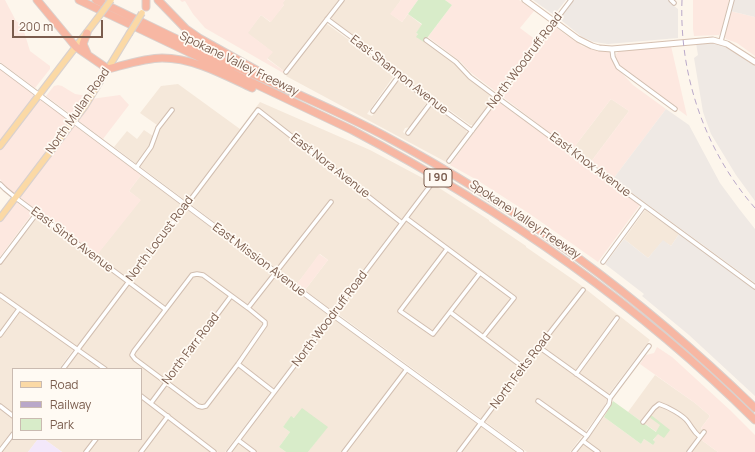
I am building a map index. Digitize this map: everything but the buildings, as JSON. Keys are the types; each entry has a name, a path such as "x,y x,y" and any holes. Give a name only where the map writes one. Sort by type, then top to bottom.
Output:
{"highway":[{"path":"37,0 76,47 108,69 161,58 180,60 198,64 260,91 290,101"},
{"name":"Spokane Valley Freeway","path":"79,0 389,150 478,202 532,236 630,308 695,364 755,420"},
{"name":"Spokane Valley Freeway","path":"96,0 357,122 484,193 594,269 646,310 686,344 755,408"},
{"path":"158,0 186,29 199,38 293,91"},
{"path":"87,33 84,44 87,55"}],"main road":[{"path":"0,146 112,0"},
{"name":"North Mullan Road","path":"0,218 74,121 150,0"},
{"path":"525,0 578,39 588,45 599,48 612,49 707,40 721,41 755,62"}],"street":[{"path":"286,72 342,0"},
{"name":"North Woodruff Road","path":"449,161 572,0"},
{"path":"721,41 732,0"},
{"name":"East Shannon Avenue","path":"327,19 373,53 398,77 472,131"},
{"name":"East Knox Avenue","path":"426,40 456,62 473,79 498,98 755,288"},
{"path":"612,49 613,57 618,67 676,109"},
{"name":"East Mission Avenue","path":"0,66 276,273 521,452"},
{"path":"373,111 398,77"},
{"path":"408,133 432,101"},
{"path":"136,168 151,147 158,128 172,110"},
{"name":"North Locust Road","path":"63,368 258,110"},
{"name":"East Nora Avenue","path":"258,110 402,223"},
{"name":"East Sinto Avenue","path":"0,184 5,190 165,309"},
{"name":"North Woodruff Road","path":"229,452 430,186"},
{"path":"248,308 331,202"},
{"path":"603,262 644,206"},
{"path":"0,262 37,213"},
{"path":"406,218 514,298 483,337"},
{"path":"447,249 400,310 433,334 480,273"},
{"path":"198,274 203,276 231,296 265,322 265,325 206,406 198,406 166,383 132,355 134,350 192,275 198,274"},
{"name":"North Felts Road","path":"460,452 523,367 583,290"},
{"path":"0,295 104,368"},
{"name":"North Farr Road","path":"151,403 231,296"},
{"path":"0,335 19,309"},
{"path":"450,312 523,367"},
{"path":"576,374 617,318"},
{"path":"574,452 609,404 610,398 649,346"},
{"path":"539,347 610,398"},
{"path":"238,364 274,392"},
{"path":"344,452 407,369"},
{"path":"142,397 214,452"},
{"path":"538,401 587,436"},
{"path":"643,422 659,404 668,407 688,422 692,430 700,438"},
{"path":"0,406 12,415"},
{"path":"142,452 168,416"},
{"path":"689,452 704,432"},
{"path":"0,451 12,435"},
{"path":"86,452 95,440"},
{"path":"238,440 254,452"},
{"path":"583,441 598,452"}],"shaded area":[{"path":"0,0 5,0 16,21 22,25 30,51 50,66 50,69 35,88 0,62"},
{"path":"180,0 285,0 283,3 284,5 271,22 261,15 248,33 273,52 267,59 284,71 283,73 205,28 193,14 185,1 182,2"},
{"path":"285,0 339,0 284,71 267,58 272,52 247,33 261,15 270,22 284,5 282,3"},
{"path":"344,0 401,0 391,14 402,22 408,14 422,25 416,33 456,64 493,97 494,99 477,121 473,125 470,125 392,68 377,52 332,20 332,15"},
{"path":"401,0 418,0 402,22 390,14"},
{"path":"445,0 519,0 534,11 520,28 536,40 498,90 495,91 470,72 461,62 428,37 452,5"},
{"path":"533,0 566,0 554,15"},
{"path":"574,0 670,0 670,3 678,9 678,38 608,44 594,42 582,37 561,20"},
{"path":"693,0 729,0 719,35 694,36"},
{"path":"733,0 755,0 755,17 730,11"},
{"path":"730,11 755,17 755,56 737,43 726,39 725,33"},
{"path":"327,24 374,58 393,77 367,114 372,116 397,82 400,81 427,102 410,127 405,128 403,132 408,136 428,108 432,106 466,130 467,133 446,162 286,76"},
{"path":"555,27 582,46 594,50 609,52 615,66 633,85 666,109 613,179 590,163 629,111 611,99 572,150 503,97"},
{"path":"696,43 713,43 722,45 729,48 755,66 755,201 736,175 711,134 703,112 694,58 698,55"},
{"path":"671,46 687,116 621,67 616,57 616,54 619,51"},
{"path":"0,69 34,96 0,142"},
{"path":"178,84 240,129 260,102 370,150 430,182 334,308 330,309 305,290 328,260 320,254 297,284 114,147 127,131 137,139 144,130 153,136 157,125 140,113 161,86"},
{"path":"58,85 75,94 87,96 73,116 46,96 54,86"},
{"path":"120,95 129,105 103,139 79,121 79,118 91,99"},
{"path":"39,99 69,122 15,193 13,193 0,179 0,150"},
{"path":"611,99 629,111 590,163 572,150"},
{"path":"499,102 640,205 598,262 530,214 477,180 450,165 496,103"},
{"path":"666,109 689,125 720,183 755,229 755,283 613,179"},
{"path":"73,125 141,175 129,191 141,200 97,255 20,196"},
{"path":"141,175 328,315 328,317 225,452 218,452 142,396 142,368 106,368 76,346 60,368 12,368 12,430 0,447 0,265 37,218 41,219 94,258 140,200 129,191"},
{"path":"433,184 489,220 578,283 650,340 608,395 605,406 570,452 527,452 338,314 338,311"},
{"path":"16,202 30,212 31,215 0,257 0,221"},
{"path":"645,210 679,234 671,246 663,241 648,258 624,239"},
{"path":"679,234 755,290 755,396 689,335 642,296 644,294 605,264 624,239 648,258 663,240 671,246"},
{"path":"319,254 328,260 305,290 297,284"},
{"path":"332,318 517,452 308,452 327,427 292,417 283,427 290,432 279,447 286,452 231,452"},
{"path":"657,347 672,357 755,435 755,452 718,452 700,439 705,432 701,428 710,416 695,403 640,364 646,355 654,353"},
{"path":"78,349 104,368 64,368"},
{"path":"655,375 695,403 710,416 686,452 577,452 604,417 641,444 644,439 653,445 653,441 658,433 628,412"},
{"path":"142,397 214,452 62,452 45,440 142,440"},
{"path":"12,435 12,440 37,440 28,452 0,452"},
{"path":"700,439 718,452 690,452"},
{"path":"37,440 45,440 62,452 28,452"}],"green space":[{"path":"418,0 445,0 452,5 424,42 416,37 418,34 416,33 422,24 408,14"},
{"path":"613,401 656,432 660,425 649,417 651,415 670,430 664,438 658,434 653,440 655,442 653,445 644,439 641,444 604,417"},
{"path":"302,408 328,427 308,452 286,452 279,447 290,432 283,427 291,416 294,418"}],"railway":[{"path":"682,0 682,28 685,56 699,111 709,137 722,162 737,186 755,208"}]}
